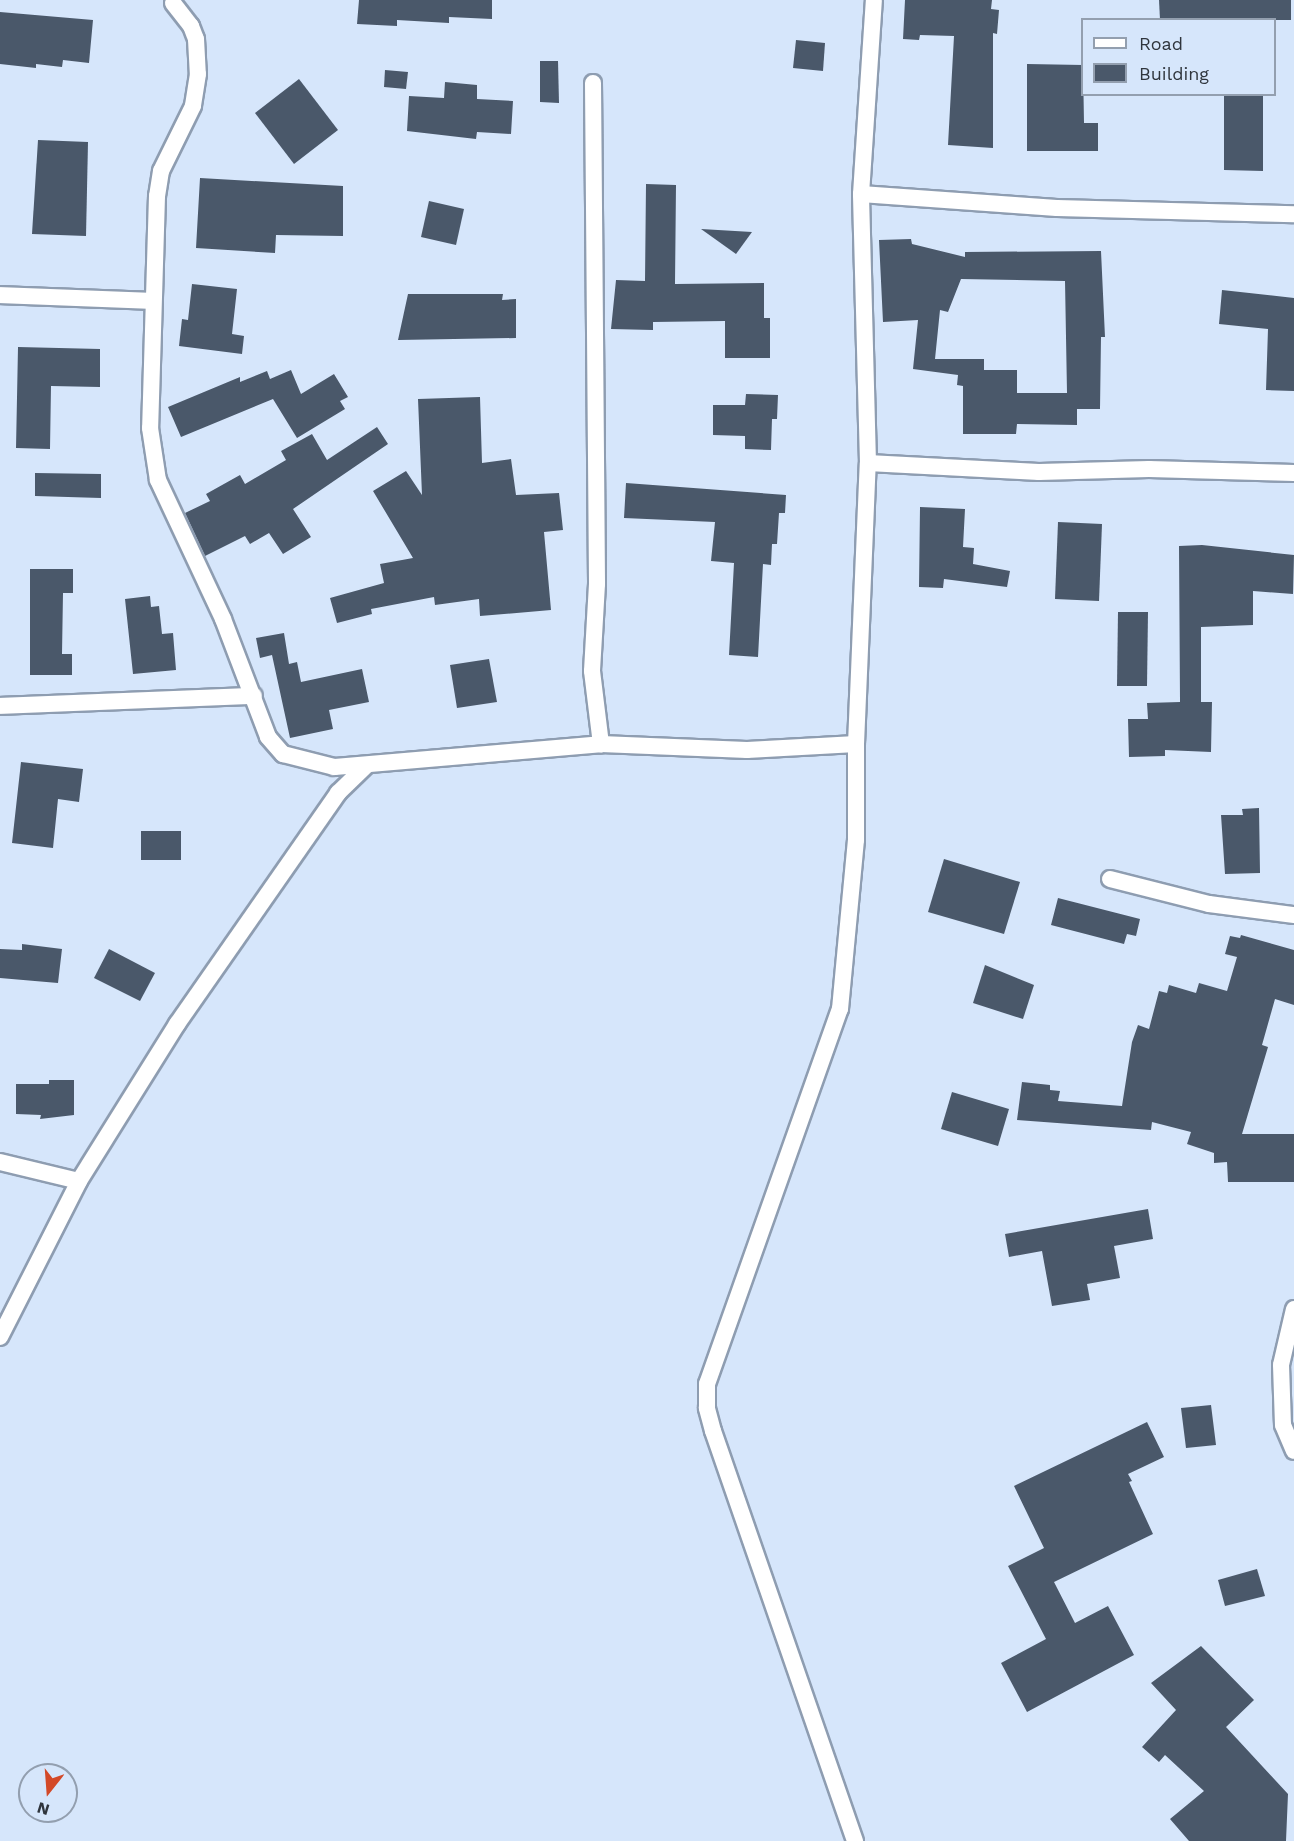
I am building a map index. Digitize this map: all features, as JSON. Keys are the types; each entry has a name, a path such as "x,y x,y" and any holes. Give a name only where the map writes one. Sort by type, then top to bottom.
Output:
{"street":[{"path":"855,1841 706,1408 707,1384 747,1264 840,1010 855,861 856,744 868,463 861,194 874,0"},
{"path":"173,3 191,26 196,39 198,74 192,106 161,171 157,196 150,428 158,480 254,696 268,737 283,754 311,764 366,766 472,753 601,744 747,750 856,744"},
{"path":"592,83 597,584 592,671 601,744"},
{"path":"861,194 1047,208 1294,214"},
{"path":"0,296 153,301"},
{"path":"868,463 1039,472 1149,469 1294,473"},
{"path":"0,706 254,696"},
{"path":"0,1337 80,1181 177,1024 257,905 338,793 366,766"},
{"path":"1110,879 1209,904 1294,915"},
{"path":"0,1162 80,1181"},
{"path":"1294,1309 1281,1365 1282,1425 1294,1451"}],"building":[{"path":"359,0 492,0 492,19 449,17 449,23 397,20 397,26 357,24"},
{"path":"905,0 992,0 991,9 999,10 997,34 993,33 993,148 948,145 954,36 920,35 919,40 903,39"},
{"path":"1159,0 1291,0 1291,20 1160,18"},
{"path":"0,12 93,20 89,63 63,60 62,67 36,64 36,68 0,64"},
{"path":"796,40 825,43 823,71 793,68"},
{"path":"540,61 558,61 559,103 540,102"},
{"path":"1027,64 1081,65 1084,123 1098,123 1098,151 1027,151"},
{"path":"385,70 408,72 406,89 384,87"},
{"path":"299,79 338,130 294,164 255,113"},
{"path":"445,82 477,85 477,99 513,101 511,134 477,132 476,139 407,131 409,96 444,98"},
{"path":"1224,96 1263,96 1263,171 1224,170"},
{"path":"38,140 88,142 86,236 32,234"},
{"path":"200,178 343,186 343,236 276,235 275,253 196,248"},
{"path":"646,184 676,185 675,284 764,283 764,318 770,318 770,358 725,358 725,321 653,322 653,330 611,329 616,280 645,281"},
{"path":"429,201 464,209 456,245 421,237"},
{"path":"701,229 752,232 736,254"},
{"path":"911,239 912,244 965,257 965,252 1101,251 1105,337 1101,337 1100,409 1077,409 1077,425 1017,424 1016,434 963,434 963,386 957,385 958,375 913,369 918,320 883,322 879,240","holes":["961,279 1065,281 1067,393 1017,393 1017,370 984,370 984,359 935,359 940,310 948,312"]},
{"path":"192,284 237,289 232,334 244,336 242,354 179,346 182,319 188,320"},
{"path":"1222,290 1294,298 1294,391 1266,390 1268,329 1219,324"},
{"path":"408,294 503,294 502,300 516,299 516,338 398,340"},
{"path":"18,347 100,349 100,387 51,386 50,449 16,448"},
{"path":"291,370 301,394 334,374 348,397 340,401 345,409 297,438 273,399 181,437 168,407 240,377 240,382 267,371 270,379"},
{"path":"746,394 778,395 777,419 772,419 771,450 745,449 745,436 713,435 713,405 745,405"},
{"path":"480,397 482,463 511,459 516,495 559,493 563,530 544,532 551,610 480,616 479,599 435,605 434,597 371,609 372,614 337,623 330,598 384,583 380,564 413,558 373,491 406,471 422,495 418,399"},
{"path":"377,427 388,444 293,509 311,537 283,554 269,533 250,544 245,536 205,556 185,513 210,501 206,494 240,475 245,484 286,460 281,451 312,434 327,460"},
{"path":"35,473 101,474 101,498 35,496"},
{"path":"626,483 786,495 785,513 779,513 777,544 772,544 771,565 763,564 758,657 729,655 734,563 711,561 715,522 624,518"},
{"path":"920,507 965,509 963,547 974,548 973,564 1010,571 1007,587 944,579 943,588 919,587"},
{"path":"1058,522 1102,524 1099,601 1055,599"},
{"path":"1202,545 1294,555 1293,594 1253,591 1253,625 1201,627 1201,702 1212,702 1211,752 1165,750 1165,756 1129,757 1128,719 1148,719 1147,703 1180,702 1179,546"},
{"path":"30,569 73,569 73,593 63,593 62,654 72,654 72,675 30,675"},
{"path":"150,596 151,607 159,606 162,634 173,633 176,670 133,674 125,599"},
{"path":"1118,612 1148,612 1147,686 1117,686"},
{"path":"284,633 289,664 297,662 301,682 362,669 369,702 329,710 333,729 290,738 272,655 260,658 256,638"},
{"path":"489,659 497,702 457,708 450,665"},
{"path":"21,762 83,769 79,802 58,799 53,848 12,843"},
{"path":"1259,808 1260,873 1225,874 1221,815 1243,815 1242,809"},
{"path":"141,831 181,831 181,860 141,860"},
{"path":"944,859 1020,882 1004,934 928,912"},
{"path":"1058,898 1140,919 1136,936 1127,934 1124,944 1051,925"},
{"path":"1241,935 1294,950 1294,1005 1275,999 1262,1045 1268,1047 1242,1134 1294,1134 1294,1182 1228,1182 1227,1162 1214,1163 1214,1153 1187,1144 1191,1132 1152,1122 1151,1130 1017,1120 1022,1082 1050,1085 1050,1090 1060,1091 1058,1101 1122,1106 1132,1042 1138,1025 1149,1029 1159,991 1167,993 1169,985 1196,993 1199,983 1227,991 1237,957 1225,954 1230,936 1240,938"},
{"path":"22,944 62,949 58,983 0,978 0,949 22,950"},
{"path":"109,949 155,973 140,1001 94,978"},
{"path":"985,965 1034,985 1023,1019 973,1003"},
{"path":"49,1080 74,1080 74,1115 40,1119 41,1115 16,1114 16,1084 49,1084"},
{"path":"952,1092 1009,1109 998,1146 941,1129"},
{"path":"1148,1209 1153,1239 1114,1246 1120,1278 1087,1284 1090,1300 1052,1306 1042,1251 1009,1257 1005,1234"},
{"path":"1211,1405 1216,1445 1186,1448 1181,1408"},
{"path":"1147,1422 1164,1457 1128,1474 1132,1481 1129,1482 1153,1534 1054,1582 1075,1623 1108,1606 1134,1655 1027,1712 1001,1663 1046,1639 1008,1566 1044,1548 1014,1486"},
{"path":"1257,1569 1265,1596 1225,1606 1218,1580"},
{"path":"1201,1646 1254,1700 1226,1727 1288,1794 1286,1841 1189,1841 1170,1819 1204,1791 1165,1755 1159,1762 1142,1747 1176,1710 1151,1683"}]}
